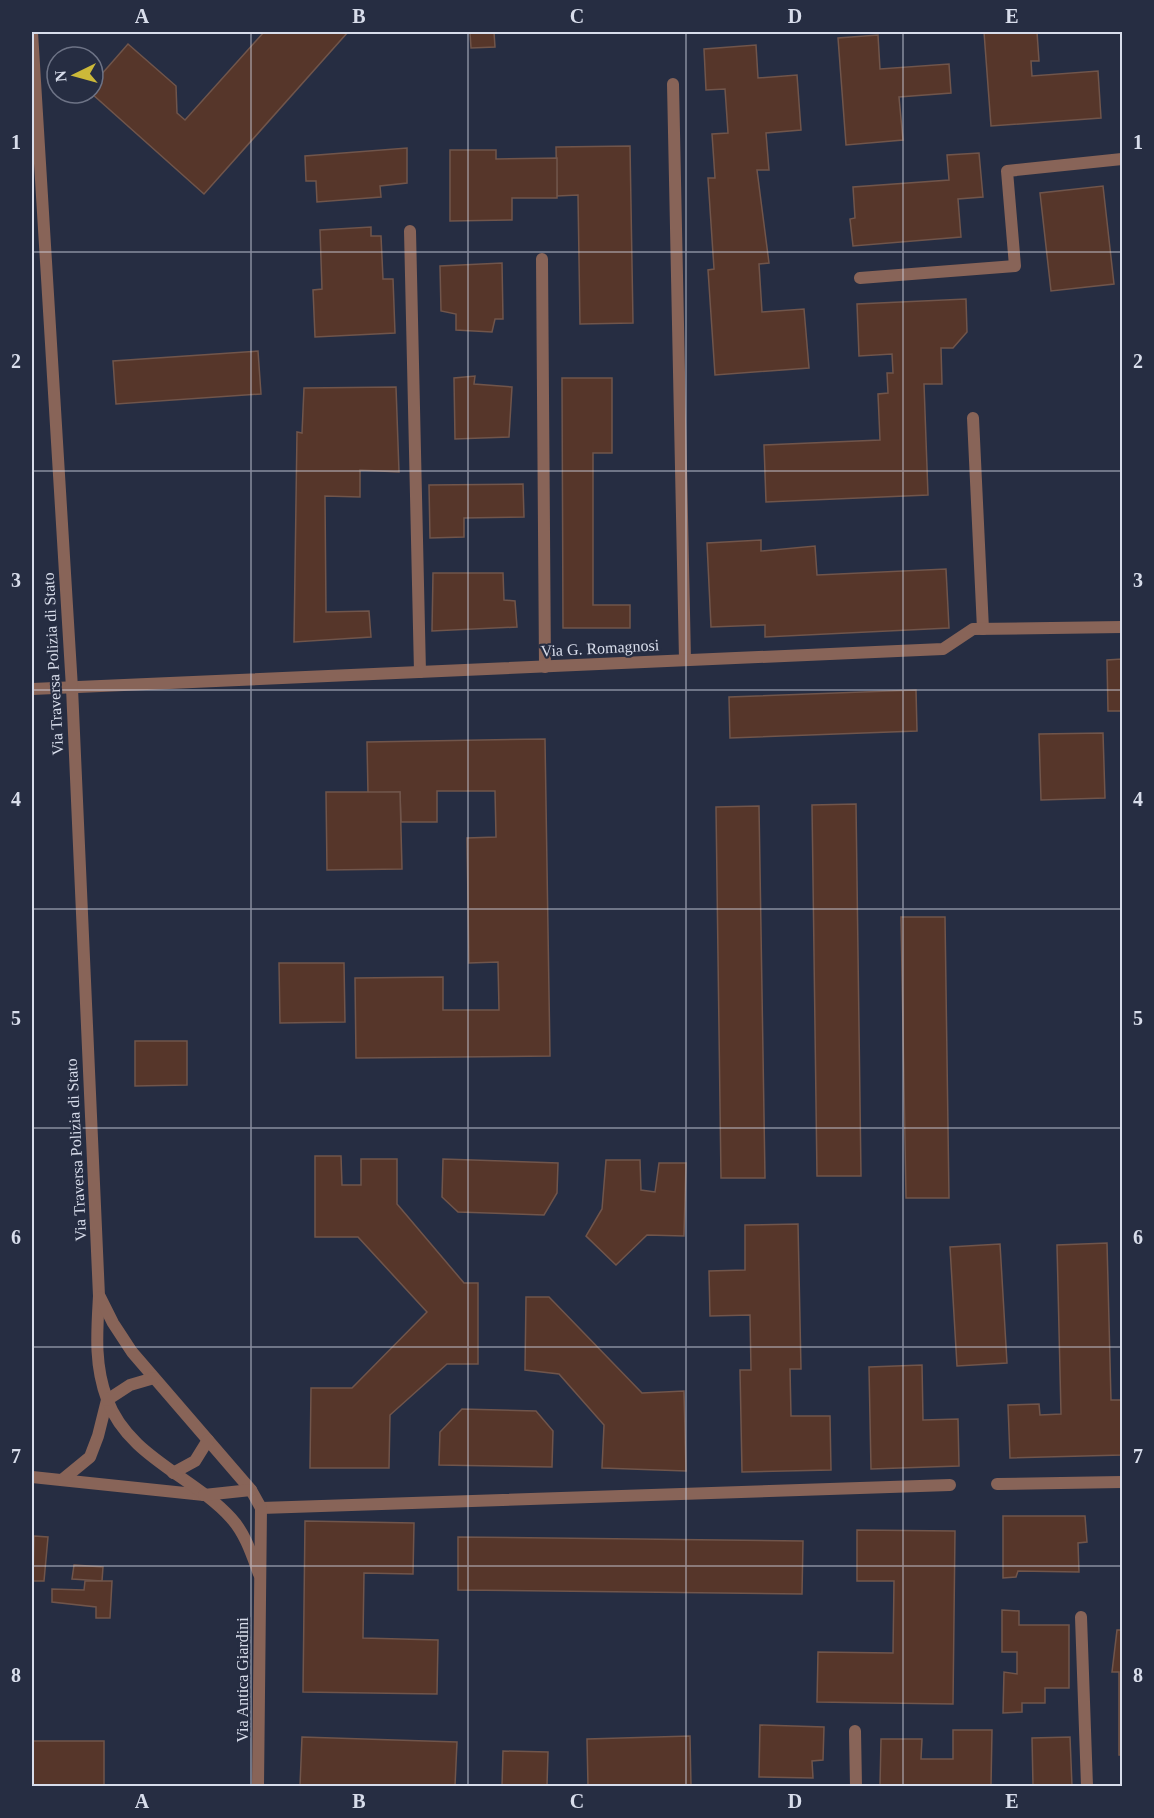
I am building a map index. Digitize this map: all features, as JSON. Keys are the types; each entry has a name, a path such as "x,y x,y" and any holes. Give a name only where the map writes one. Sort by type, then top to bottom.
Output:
{"street":[{"name":"Via Traversa Polizia di Stato","path":"32,32 72,688 99,1296"},
{"path":"673,84 685,660"},
{"path":"860,278 1015,266 1006,171 1122,159"},
{"path":"410,231 420,672"},
{"path":"542,259 545,667"},
{"path":"973,418 983,629"},
{"name":"Via G. Romagnosi","path":"32,689 943,649 973,629 1122,627"},
{"name":"Via Antica Giardini","path":"99,1296 132,1352 251,1490 261,1508 258,1786"},
{"name":"Via Antica Giardini","path":"99,1296 96,1341 99,1373 107,1400 117,1420 145,1452 204,1495 231,1518 248,1544 260,1574"},
{"path":"62,1480 90,1457 107,1400 130,1385 154,1377"},
{"path":"173,1473 195,1461 208,1440"},
{"path":"32,1477 204,1495 251,1490"},
{"path":"997,1484 1122,1482"},
{"path":"261,1508 950,1485"},
{"path":"1081,1617 1087,1786"},
{"path":"855,1731 856,1786"}],"building":[{"path":"264,32 348,32 204,194 104,105 105,70 128,44 176,86 177,113 185,120"},
{"path":"470,32 494,32 495,47 471,48"},
{"path":"984,32 1037,32 1039,61 1031,61 1032,76 1098,71 1101,118 991,126"},
{"path":"878,35 880,69 949,64 951,93 899,97 903,140 846,145 838,38"},
{"path":"756,45 758,78 797,75 801,130 766,133 769,170 757,170 769,263 759,264 762,312 804,309 809,368 715,375 708,270 714,269 708,178 715,178 712,134 728,133 725,89 706,90 704,49"},
{"path":"630,146 633,323 580,324 578,195 557,196 556,147"},
{"path":"407,148 407,183 380,186 381,197 317,202 316,181 306,181 305,156"},
{"path":"450,150 496,150 496,159 557,158 557,198 512,198 512,220 450,221"},
{"path":"979,153 983,197 958,199 961,237 853,246 850,219 855,218 853,187 949,180 947,155"},
{"path":"1103,186 1114,284 1051,291 1040,193"},
{"path":"371,227 371,236 381,236 383,279 393,279 395,333 315,337 313,290 322,289 320,230"},
{"path":"502,263 503,319 495,319 492,332 456,330 456,314 441,311 440,266"},
{"path":"966,299 967,332 953,348 941,348 942,384 924,384 928,495 766,502 764,445 880,440 878,394 888,393 887,373 893,373 892,354 859,356 857,304"},
{"path":"258,351 261,394 116,404 113,361"},
{"path":"475,376 474,384 512,387 509,437 455,439 454,378"},
{"path":"562,378 612,378 612,453 593,453 593,605 630,605 630,628 563,628"},
{"path":"396,387 399,472 360,470 360,497 325,496 326,612 369,611 371,637 294,642 297,432 302,433 304,388"},
{"path":"523,484 524,517 464,518 464,537 430,538 429,485"},
{"path":"761,540 761,551 815,546 817,575 946,569 949,628 765,637 765,625 711,627 707,543"},
{"path":"433,573 503,573 504,600 515,601 517,627 432,631"},
{"path":"1122,659 1122,711 1108,711 1107,660"},
{"path":"916,690 917,731 730,738 729,697"},
{"path":"1103,733 1105,798 1041,800 1039,734"},
{"path":"545,739 550,1056 356,1058 355,978 443,977 443,1010 499,1010 498,962 469,963 467,838 496,837 495,791 437,791 437,822 401,822 400,792 368,793 367,742"},
{"path":"326,792 400,792 402,869 327,870"},
{"path":"856,804 861,1176 817,1176 812,805"},
{"path":"759,806 765,1178 721,1178 716,807"},
{"path":"901,917 945,917 949,1198 906,1198"},
{"path":"279,963 344,963 345,1022 280,1023"},
{"path":"135,1041 187,1041 187,1085 135,1086"},
{"path":"315,1156 341,1156 342,1185 361,1185 361,1159 397,1159 397,1204 464,1283 478,1283 478,1364 447,1364 390,1415 389,1468 310,1468 311,1388 352,1388 427,1312 358,1237 315,1237"},
{"path":"443,1159 558,1163 557,1193 544,1215 458,1212 442,1197"},
{"path":"606,1160 640,1160 641,1190 655,1192 659,1163 686,1163 684,1236 647,1235 616,1265 586,1236 602,1209"},
{"path":"798,1224 801,1369 790,1369 791,1416 830,1416 831,1470 742,1472 740,1370 751,1370 750,1315 710,1316 709,1271 745,1270 745,1225"},
{"path":"1107,1243 1111,1400 1122,1400 1122,1455 1010,1458 1008,1405 1039,1404 1040,1415 1061,1414 1057,1245"},
{"path":"1000,1244 1007,1363 957,1366 950,1247"},
{"path":"526,1297 549,1297 642,1393 684,1391 686,1471 602,1468 604,1425 559,1374 525,1370"},
{"path":"922,1365 923,1420 958,1419 959,1466 871,1469 869,1367"},
{"path":"462,1409 536,1411 553,1431 552,1467 439,1465 440,1432"},
{"path":"1003,1516 1085,1516 1087,1542 1078,1543 1079,1572 1018,1571 1016,1577 1003,1578"},
{"path":"305,1521 414,1523 413,1574 364,1573 363,1638 438,1640 437,1694 303,1692"},
{"path":"857,1530 955,1531 953,1704 817,1702 818,1652 893,1653 894,1581 857,1581"},
{"path":"34,1536 48,1537 44,1581 33,1581"},
{"path":"458,1537 803,1541 802,1594 458,1590"},
{"path":"74,1565 103,1567 102,1581 72,1579"},
{"path":"85,1581 112,1581 110,1618 96,1618 96,1607 52,1602 52,1589 84,1590"},
{"path":"1002,1610 1019,1611 1019,1625 1069,1625 1069,1688 1045,1688 1045,1703 1022,1703 1022,1712 1003,1713 1004,1672 1017,1674 1017,1652 1002,1652"},
{"path":"1117,1630 1122,1630 1122,1755 1119,1755 1119,1672 1112,1672"},
{"path":"760,1725 824,1727 823,1760 812,1761 813,1778 759,1777"},
{"path":"953,1730 992,1730 991,1786 880,1786 881,1739 922,1739 921,1759 953,1759"},
{"path":"690,1736 691,1786 588,1786 587,1739"},
{"path":"302,1737 457,1742 455,1786 300,1786"},
{"path":"1070,1737 1072,1786 1033,1786 1032,1738"},
{"path":"32,1741 104,1741 104,1786 32,1786"},
{"path":"503,1751 548,1752 547,1786 502,1786"}]}
